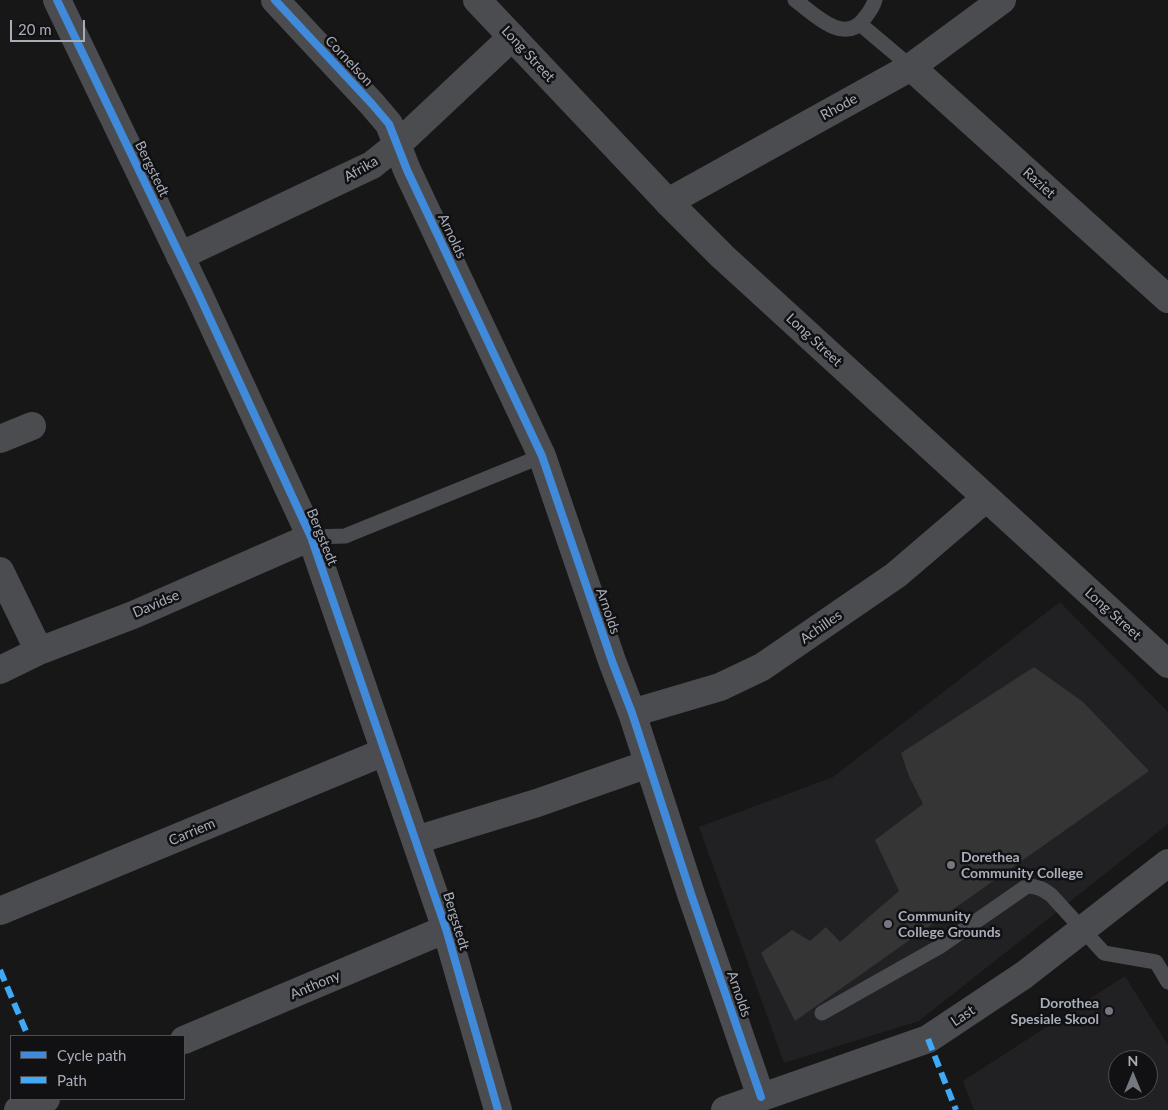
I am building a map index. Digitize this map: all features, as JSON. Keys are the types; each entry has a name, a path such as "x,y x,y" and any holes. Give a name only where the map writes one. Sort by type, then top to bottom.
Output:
{"street":[{"name":"Bergstedt","path":"57,0 180,256 315,549 446,929 498,1110"},
{"name":"Cornelson","path":"275,0 389,124 397,145"},
{"name":"Long Street","path":"477,0 668,202 722,256 1168,664"},
{"name":"Rhode","path":"668,202 911,67 1002,0"},
{"name":"Afrika","path":"180,256 372,165 397,145 512,37"},
{"name":"Raziet","path":"911,67 1164,289"},
{"name":"Arnolds","path":"397,145 542,456 612,662 632,713 691,894 762,1098"},
{"path":"0,440 32,426"},
{"name":"Achilles","path":"632,713 720,687 762,667 896,574 986,498"},
{"name":"Davidse","path":"0,670 39,652 133,615 315,549"},
{"path":"0,571 39,652"},
{"name":"Carriem","path":"0,911 384,752"},
{"path":"416,840 537,803 648,764"},
{"name":"Last","path":"725,1110 928,1039 1024,975 1168,863"},
{"name":"Anthony","path":"185,1040 446,929"},
{"path":"18,1110 43,1100"}],"lane":[{"path":"795,0 835,29 848,30 860,24 874,6 875,0"},
{"path":"860,24 911,67"},
{"path":"315,549 542,456"},
{"path":"315,549 345,536"},
{"path":"822,1013 938,947 1027,886 1043,889 1051,895 1104,953 1156,962 1168,982"}],"shaded area":[{"name":"Community College Grounds","path":"1060,602 1168,712 1168,824 919,1021 784,1063 699,827 833,777"},
{"name":"Dorothea Spesiale Skool","path":"1125,976 1168,1045 1168,1110 974,1110 963,1081"}],"building":[{"name":"Dorethea Community College","path":"1034,667 1083,702 1149,771 795,1021 761,953 792,930 810,941 826,927 840,942 899,891 875,840 923,804 909,776 901,753"}],"marked path":[{"path":"0,970 28,1035"},
{"path":"928,1039 956,1110"}],"cycle path":[{"path":"57,0 199,295 311,537 446,929 498,1110"},
{"path":"275,0 389,124 407,170 542,456 612,661 632,713 691,894 761,1097"}],"place":[{"name":"Dorethea Community College","path":"951,865"},
{"name":"Community College Grounds","path":"888,924"},
{"name":"Dorothea Spesiale Skool","path":"1109,1011"}]}
